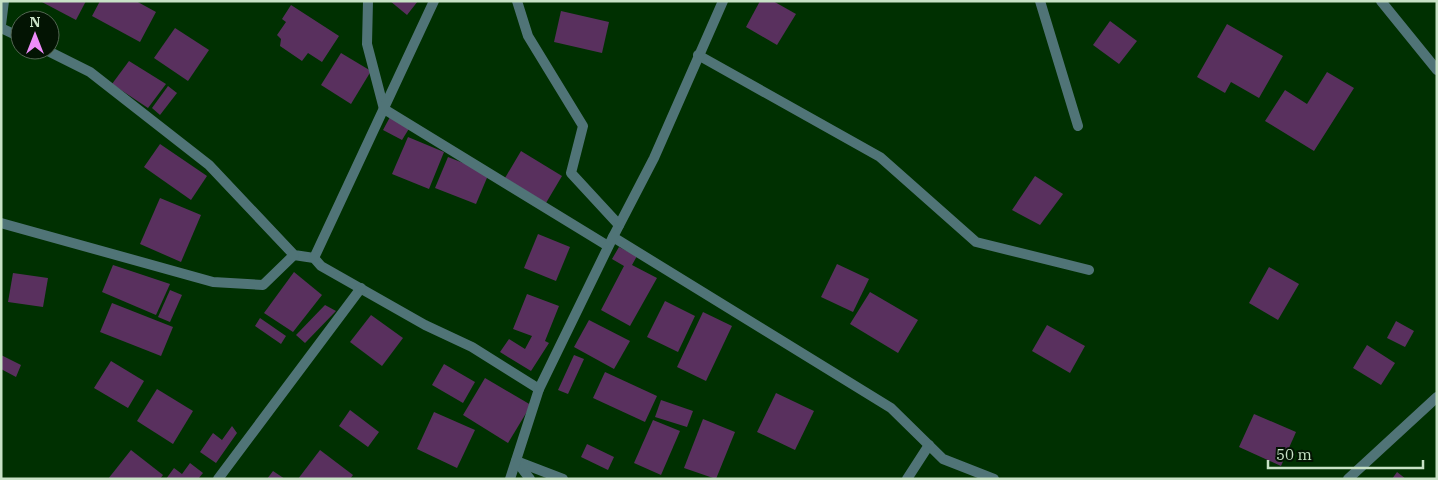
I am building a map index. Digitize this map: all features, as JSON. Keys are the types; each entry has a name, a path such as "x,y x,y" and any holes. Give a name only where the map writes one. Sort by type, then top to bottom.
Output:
{"street":[{"path":"1,26 4,1"},
{"path":"368,1 367,44 384,109 891,408 943,459 994,479"},
{"path":"314,258 434,1"},
{"path":"517,1 528,36 583,126 571,173 619,225"},
{"path":"510,479 539,388 654,158 723,1"},
{"path":"1040,1 1078,126"},
{"path":"1381,1 1437,70"},
{"path":"698,55 880,156 976,242 1089,270"},
{"path":"60,57 90,72 209,165 294,255 314,258 321,266 426,325 472,348 539,388"},
{"path":"1,223 213,282 263,285 294,255"},
{"path":"218,479 361,288"},
{"path":"1348,479 1437,397"},
{"path":"907,479 929,445"},
{"path":"516,462 530,479"},
{"path":"516,462 563,479"}],"building":[{"path":"40,1 86,1 76,20"},
{"path":"100,1 136,1 156,12 140,42 92,16"},
{"path":"390,1 418,1 407,15"},
{"path":"760,1 773,1 796,14 777,45 746,27"},
{"path":"291,5 339,36 322,62 308,53 302,61 280,46 281,39 277,35 286,22 282,19"},
{"path":"561,11 609,22 602,53 554,42"},
{"path":"1110,21 1137,41 1119,64 1093,45"},
{"path":"1227,24 1283,56 1259,98 1231,82 1225,93 1197,77"},
{"path":"175,28 209,50 188,81 154,58"},
{"path":"341,53 371,71 351,104 321,85"},
{"path":"129,61 166,84 148,108 112,84"},
{"path":"1327,72 1354,88 1314,151 1265,121 1285,90 1307,104"},
{"path":"168,86 177,93 160,115 152,108"},
{"path":"390,117 410,127 402,140 383,130"},
{"path":"408,137 444,152 429,189 392,174"},
{"path":"160,144 207,176 191,200 144,167"},
{"path":"521,151 562,176 546,203 505,178"},
{"path":"448,157 489,173 476,204 435,188"},
{"path":"1035,176 1063,194 1040,225 1012,210"},
{"path":"160,198 201,215 181,262 140,244"},
{"path":"538,234 570,247 556,281 524,268"},
{"path":"619,247 637,256 632,265 657,278 630,326 601,310 624,266 612,259"},
{"path":"837,264 869,279 853,312 821,297"},
{"path":"113,265 170,284 156,315 102,292"},
{"path":"1269,267 1299,284 1278,320 1249,303"},
{"path":"294,272 322,295 293,332 264,313"},
{"path":"13,273 48,278 43,307 8,302"},
{"path":"170,290 182,295 170,322 158,317"},
{"path":"870,292 918,320 898,353 850,324"},
{"path":"527,294 559,306 545,341 549,343 531,371 500,352 509,339 525,349 532,336 513,329"},
{"path":"665,301 695,316 678,352 647,337"},
{"path":"112,303 173,327 161,356 100,332"},
{"path":"325,305 336,311 305,343 296,335"},
{"path":"703,312 732,326 706,381 677,367"},
{"path":"371,315 403,338 382,366 350,342"},
{"path":"260,318 286,336 281,344 255,326"},
{"path":"589,320 630,341 614,369 574,347"},
{"path":"1396,321 1414,331 1405,347 1387,338"},
{"path":"1047,325 1085,346 1070,373 1032,351"},
{"path":"1367,345 1395,363 1381,385 1353,368"},
{"path":"1,355 21,365 16,377 1,369"},
{"path":"574,355 584,359 568,394 558,390"},
{"path":"111,361 144,381 128,408 94,388"},
{"path":"444,364 475,382 463,403 432,385"},
{"path":"605,372 657,396 645,422 593,398"},
{"path":"485,378 531,405 508,443 463,415"},
{"path":"157,389 193,411 173,444 137,421"},
{"path":"776,393 814,411 795,450 757,432"},
{"path":"661,400 693,411 687,427 655,417"},
{"path":"350,410 379,432 368,447 339,426"},
{"path":"434,412 475,430 457,468 417,449"},
{"path":"1254,414 1296,432 1281,466 1239,447"},
{"path":"703,419 735,432 716,479 684,468"},
{"path":"653,420 680,431 661,475 634,463"},
{"path":"232,426 237,433 216,463 200,452 213,433 222,440"},
{"path":"587,444 614,457 608,470 581,457"},
{"path":"131,450 163,475 160,479 108,479"},
{"path":"320,450 353,475 350,479 298,479"},
{"path":"190,463 203,473 198,479 166,479 174,468 182,474"},
{"path":"273,471 285,479 267,479"},
{"path":"1397,472 1406,479 1392,479"}]}
